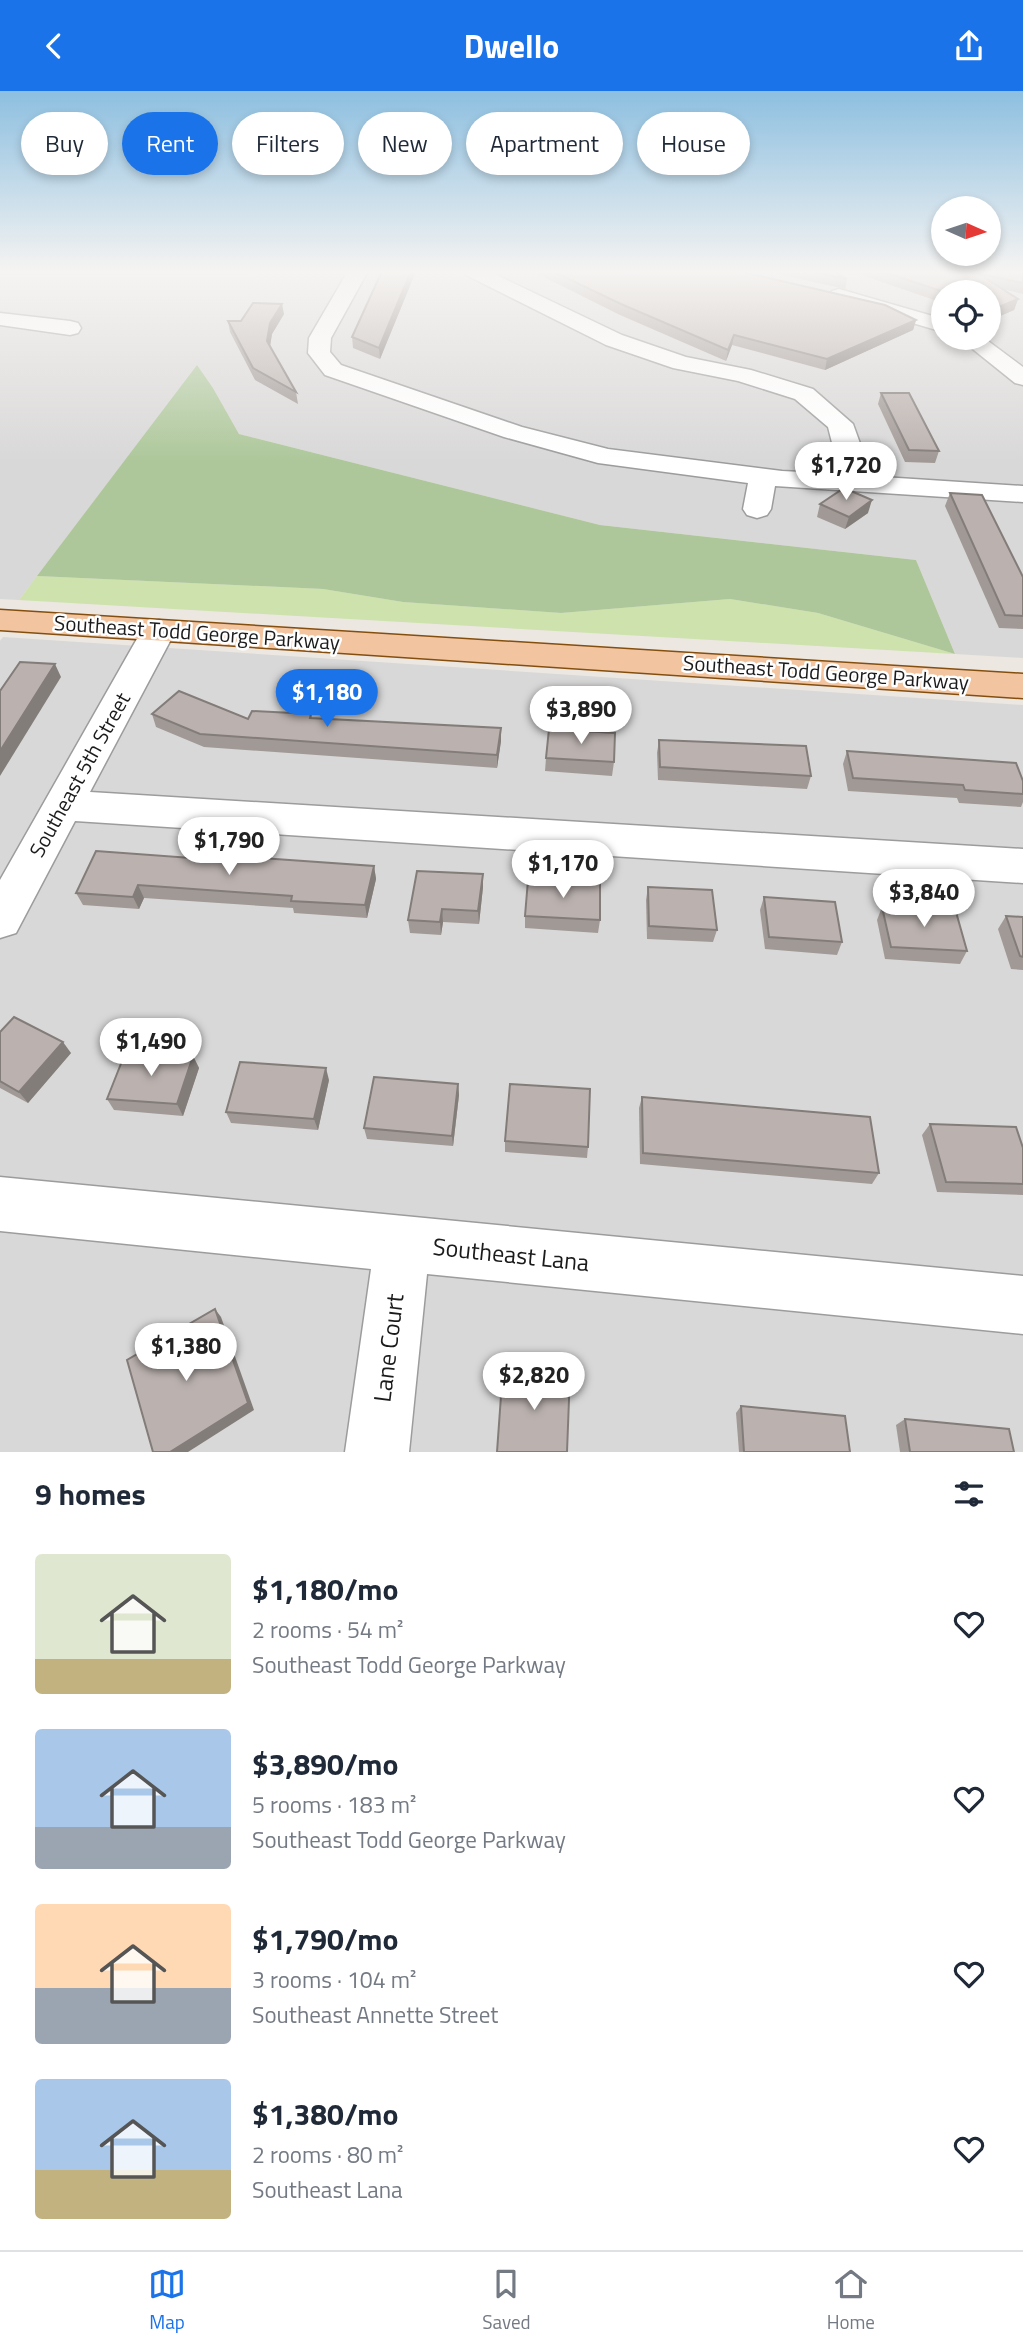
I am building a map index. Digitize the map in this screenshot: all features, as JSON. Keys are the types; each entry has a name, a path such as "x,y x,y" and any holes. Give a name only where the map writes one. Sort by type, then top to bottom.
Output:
{"main road":[{"name":"Southeast Todd George Parkway","path":"0,620 1023,686"}],"street":[{"path":"322,335 319,353 333,370 513,432 607,457 763,477 1023,494"},
{"path":"603,335 681,363 743,375 804,394 840,425 849,449 855,483"},
{"path":"986,350 1023,378"},
{"path":"757,509 763,477"},
{"name":"Southeast 5th Street","path":"0,920 159,630"},
{"path":"63,805 1023,866"},
{"name":"Southeast Lana","path":"0,1204 1023,1305"},
{"name":"Lane Court","path":"377,1452 402,1245"}],"shaded area":[{"path":"0,335 931,335 931,350 1001,350 1001,335 1023,335 1023,658 955,654 916,560 600,525 239,434 197,366 19,600 0,599"},
{"path":"3,637 1023,705 1023,1452 0,1452 0,641"}],"green space":[{"path":"197,365 239,434 600,525 916,560 955,654 818,613 730,599 561,613 403,602 323,589 37,576"},
{"path":"37,576 323,589 403,602 561,613 730,599 818,613 955,654 19,600"}],"building":[{"path":"235,335 268,335 267,341 296,392 253,368"},
{"path":"353,335 385,335 379,348 352,337"},
{"path":"692,335 883,335 827,359 734,335 728,350"},
{"path":"881,393 909,393 939,451 909,450"},
{"path":"844,488 872,500 849,517 820,504"},
{"path":"950,493 982,495 1023,577 1023,616 1005,615"},
{"path":"20,662 55,664 0,751 0,691"},
{"path":"179,691 248,719 252,711 311,714 310,718 501,728 497,755 200,734 152,714"},
{"path":"549,729 615,733 614,762 546,758"},
{"path":"659,740 806,746 811,776 660,767"},
{"path":"847,751 1016,763 1023,781 1023,794 965,790 963,785 853,778"},
{"path":"96,851 191,858 193,853 374,866 365,905 291,901 292,896 138,885 133,897 76,893"},
{"path":"417,871 483,874 478,911 442,909 440,922 408,920"},
{"path":"528,880 600,884 600,920 525,916"},
{"path":"648,887 712,890 717,930 649,926"},
{"path":"764,897 835,902 842,942 769,937"},
{"path":"882,907 956,912 967,951 891,947"},
{"path":"1006,916 1023,917 1023,957 1020,956"},
{"path":"14,1017 63,1042 19,1092 0,1081 0,1032"},
{"path":"126,1051 193,1056 177,1104 107,1099"},
{"path":"240,1062 326,1068 314,1119 226,1112"},
{"path":"374,1077 458,1084 452,1136 364,1128"},
{"path":"510,1084 590,1089 588,1147 505,1141"},
{"path":"642,1097 870,1117 879,1173 643,1153"},
{"path":"930,1124 1016,1127 1023,1148 1023,1184 946,1182"},
{"path":"215,1309 248,1403 170,1452 153,1452 127,1360"},
{"path":"503,1368 570,1373 567,1452 497,1452"},
{"path":"741,1406 845,1416 850,1452 744,1452"},
{"path":"905,1419 1009,1429 1014,1452 910,1452"}]}
